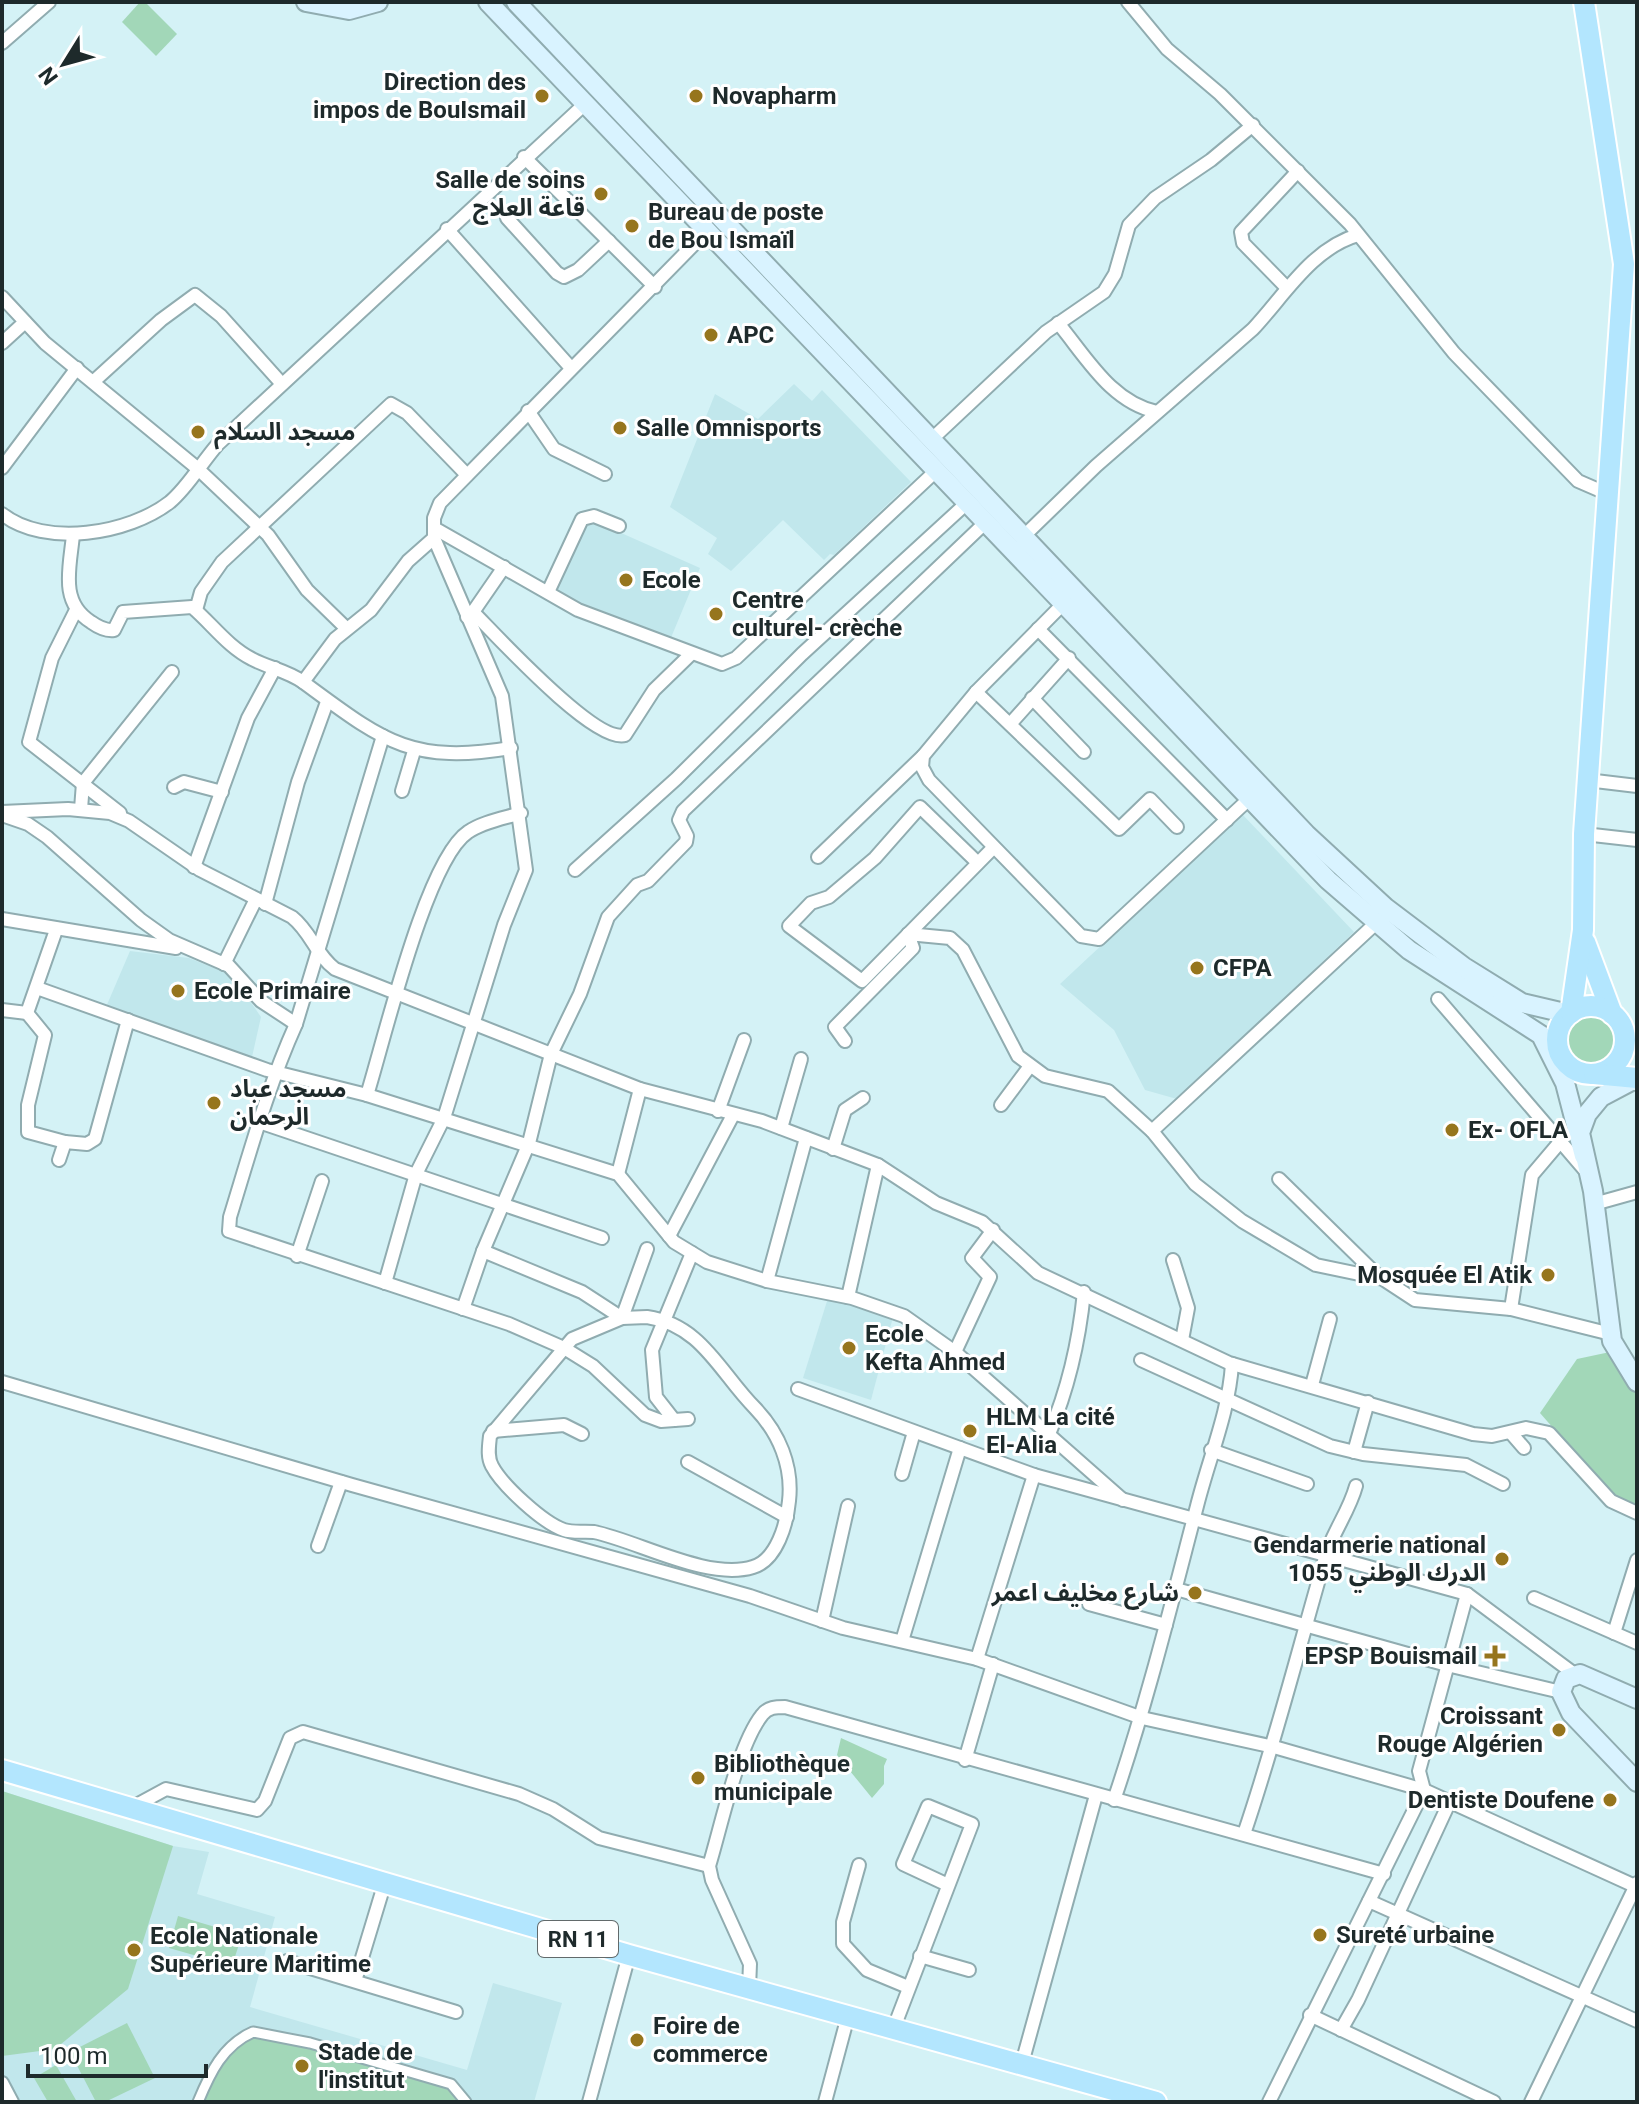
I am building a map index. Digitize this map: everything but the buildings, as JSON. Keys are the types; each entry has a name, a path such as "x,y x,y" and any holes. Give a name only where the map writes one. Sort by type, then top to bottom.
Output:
{"main road":[{"path":"306,2 349,10 378,2"},
{"path":"488,2 969,501 1249,799 1375,924 1429,964 1541,1035 1575,1070 1637,1078"},
{"path":"516,2 1352,879 1419,934 1492,986 1528,1005 1570,1013 1595,1006 1616,1018 1637,1040"},
{"path":"1584,2 1630,251 1621,324 1587,780 1583,930 1570,1013 1558,1029 1565,1083 1590,1175 1614,1348 1637,1382"},
{"path":"1583,930 1588,956 1623,1031 1623,1051 1605,1073 1601,1097 1581,1128 1584,1156"},
{"path":"1541,1035 1565,1083"},
{"path":"1601,1097 1637,1078"},
{"path":"1637,1699 1573,1673 1566,1679 1561,1692 1571,1713 1637,1782"},
{"name":"RN 11","path":"2,1770 629,1955 1021,2067 1156,2102"}],"street":[{"path":"2,43 49,2"},
{"path":"1128,2 1167,49 1253,125 1358,235 1454,353 1536,438 1581,484 1608,494"},
{"path":"2,514 25,529 73,535 153,514 174,499 197,468 282,384 587,102"},
{"path":"933,438 1058,323 1104,292 1115,274 1129,225 1155,198 1211,160 1253,125"},
{"path":"524,157 655,287"},
{"path":"1287,288 1243,243 1241,232 1298,171"},
{"path":"507,218 564,277 578,270 609,241"},
{"path":"447,229 571,368"},
{"path":"303,682 346,628 371,610 434,533 440,503 709,229"},
{"path":"1025,535 1157,412 1253,329 1287,288 1330,248 1358,235"},
{"path":"93,382 161,320 195,295 221,316 282,384"},
{"path":"2,297 25,322 197,468 259,527 307,590 346,628"},
{"path":"2,343 25,322"},
{"path":"1058,323 1115,393 1135,405 1157,412"},
{"path":"2,468 77,368"},
{"path":"196,610 201,592 222,562 391,404 407,413 467,475"},
{"path":"528,411 554,449 605,474"},
{"path":"434,533 504,567 578,610 690,655 722,664 736,658 938,469"},
{"path":"575,870 676,779 802,654 969,501"},
{"path":"548,592 582,519 594,516 619,526"},
{"path":"463,1309 483,1251 529,1143 551,1054 580,994 608,917 637,885 648,881 686,842 687,836 679,820 683,811 987,521"},
{"path":"385,1283 416,1174 444,1118 504,925 526,870 521,813 502,696 434,533"},
{"path":"73,535 68,580 76,610 52,658 29,742 135,826 194,867 292,917 317,943 335,969 640,1089 781,1128 878,1165 936,1203 993,1230 1029,1267 1232,1364 1473,1434 1511,1433 1526,1428 1549,1433 1611,1501 1637,1513"},
{"path":"470,615 504,567"},
{"path":"818,857 923,756 976,692 1064,603"},
{"path":"76,610 110,631 116,627 123,612 187,606 196,610 234,647 303,682 327,702 414,751 462,756 511,748"},
{"path":"470,615 537,679 591,722 616,737 625,735 654,690 690,655"},
{"path":"1038,629 1227,820"},
{"path":"1011,723 1069,658"},
{"path":"194,867 248,718 275,668"},
{"path":"81,809 83,783 172,672"},
{"path":"976,692 1119,829 1150,799 1177,827"},
{"path":"1032,698 1084,752"},
{"path":"224,964 261,902 298,782 327,702"},
{"path":"383,736 317,943 296,1024 276,1069 259,1122 230,1217 229,1231 463,1309 564,1348 593,1366 645,1415 688,1419"},
{"path":"402,791 414,751"},
{"path":"923,756 922,767 929,780 993,848 1081,936 1099,939 1249,799"},
{"path":"1587,780 1637,786"},
{"path":"174,787 184,782 222,792"},
{"path":"978,863 920,807 875,858 829,897 811,903 789,926 862,981 993,848"},
{"path":"2,814 81,809 110,813 135,826"},
{"path":"367,1095 416,932 449,854 468,832 521,813"},
{"path":"2,814 28,824 47,837 141,920 190,951 224,964 239,974 272,1011 296,1024"},
{"path":"1584,834 1637,840"},
{"path":"2,919 190,951"},
{"path":"1152,1131 1375,924"},
{"path":"27,1013 56,930"},
{"path":"845,1041 835,1027 913,948 908,934"},
{"path":"908,934 950,938 963,950 993,1005 1009,1043 1030,1066 1045,1076 1108,1091 1152,1131 1195,1184 1242,1221 1316,1265 1380,1278"},
{"path":"37,988 267,1070 276,1069 367,1095 529,1143 618,1174 669,1236 707,1262 767,1281 848,1297 904,1316 955,1352 1123,1500"},
{"path":"1438,999 1590,1175"},
{"path":"2,1010 27,1013 45,1035 28,1105 28,1132 65,1142 87,1144 95,1139 128,1020"},
{"path":"718,1111 744,1040"},
{"path":"781,1128 801,1059"},
{"path":"1001,1105 1030,1066"},
{"path":"618,1174 640,1089"},
{"path":"833,1149 845,1110 863,1098"},
{"path":"669,1236 733,1115"},
{"path":"259,1122 602,1238"},
{"path":"767,1281 806,1138"},
{"path":"59,1160 65,1142"},
{"path":"1511,1309 1532,1175 1560,1142"},
{"path":"848,1297 878,1165"},
{"path":"1279,1179 1380,1278 1415,1300 1511,1309 1611,1334"},
{"path":"297,1256 322,1181"},
{"path":"1594,1204 1637,1192"},
{"path":"955,1352 990,1277 972,1258 993,1230"},
{"path":"622,1318 647,1249"},
{"path":"483,1251 582,1292 622,1318"},
{"path":"674,1420 656,1397 652,1350 692,1253"},
{"path":"1173,1260 1188,1308 1182,1340"},
{"path":"1049,1434 1068,1388 1079,1340 1084,1292"},
{"path":"622,1318 665,1320 691,1333 717,1358 734,1388 772,1426 781,1443 790,1493 787,1517 767,1557 755,1567 688,1563 607,1537 563,1530 508,1488 490,1463 488,1447 493,1431 572,1339 622,1318"},
{"path":"1312,1385 1330,1319"},
{"path":"1141,1360 1230,1397 1330,1446 1354,1452 1466,1465 1503,1484"},
{"path":"1114,1800 1142,1718 1211,1450 1230,1397 1232,1364"},
{"path":"2,1382 341,1482 750,1596 822,1621 977,1659 1142,1718 1274,1747 1424,1790 1636,1885 1531,2102"},
{"path":"798,1389 1034,1475 1467,1594 1573,1673"},
{"path":"1354,1452 1368,1402"},
{"path":"493,1431 564,1425 582,1434"},
{"path":"902,1474 914,1432"},
{"path":"1511,1433 1524,1448"},
{"path":"902,1641 960,1448"},
{"path":"1211,1450 1307,1484"},
{"path":"688,1462 787,1517"},
{"path":"977,1659 1034,1475"},
{"path":"318,1546 341,1482"},
{"path":"1244,1834 1274,1747 1326,1553 1351,1507 1356,1486"},
{"path":"822,1621 848,1506"},
{"path":"603,1554 607,1537"},
{"path":"1614,1633 1637,1560"},
{"path":"1176,1589 1447,1665 1561,1692"},
{"path":"1269,2102 1424,1790 1419,1771 1467,1594"},
{"path":"1534,1598 1637,1643"},
{"path":"1089,1604 1166,1625"},
{"path":"965,1760 993,1664"},
{"path":"749,1988 750,1964 712,1880 709,1866 747,1745 762,1715 770,1708 785,1707 965,1760 1384,1874"},
{"path":"131,1808 157,1790 166,1789 254,1811 265,1801 290,1738 303,1732 519,1794 553,1809 599,1838 709,1866"},
{"path":"1021,2067 1096,1795"},
{"path":"1341,2030 1400,1913 1450,1801"},
{"path":"893,2030 972,1824 928,1806 903,1864 948,1885"},
{"path":"859,1865 843,1922 843,1944 867,1970 908,1987"},
{"path":"355,1981 385,1882"},
{"path":"1369,1901 1637,2021"},
{"path":"589,2102 629,1955"},
{"path":"920,1956 969,1970"},
{"path":"287,1961 456,2012"},
{"path":"1310,2015 1494,2102"},
{"path":"825,2102 848,2016"},
{"path":"198,2102 208,2076 229,2046 253,2032 310,2043 451,2084 466,2102"},
{"path":"2,2083 12,2102"}],"shaded area":[{"path":"794,384 812,401 822,390 911,482 834,555 830,554 824,560 783,520 731,571 708,554 717,538 670,507 715,394 758,419"},
{"name":"Ecole","path":"592,520 700,568 670,640 553,592 582,524"},
{"name":"CFPA","path":"1242,814 1354,932 1177,1099 1145,1090 1114,1030 1060,984"},
{"name":"Ecole Primaire","path":"130,951 189,958 232,975 261,1017 252,1057 106,1007"},
{"name":"Ecole Kefta Ahmed","path":"828,1298 893,1317 871,1400 803,1378"},
{"name":"Ecole Nationale Supérieure Maritime","path":"2,1791 173,1846 209,1852 197,1894 275,1917 250,2007 467,2070 493,1983 562,2003 534,2102 2,2102"}],"green space":[{"path":"140,2 145,2 177,34 156,56 122,22"},
{"path":"1590,1015 1608,1022 1615,1040 1608,1058 1590,1065 1572,1058 1565,1040 1572,1022"},
{"path":"1610,1352 1637,1392 1637,1505 1612,1495 1540,1413 1577,1359"},
{"path":"841,1738 887,1759 884,1784 872,1798 837,1755"},
{"path":"2,1791 173,1846 128,1989 55,2049 2,2056"},
{"path":"178,1916 242,1935 232,1966 169,1948"},
{"path":"127,2023 155,2078 105,2102 96,2102 70,2052"},
{"name":"Stade de l'institut","path":"253,2032 451,2084 466,2102 198,2102 229,2046"},
{"path":"56,2065 77,2102 48,2102 34,2078"}],"place":[{"name":"Direction des impos de BouIsmail","path":"542,96"},
{"name":"Novapharm","path":"696,96"},
{"name":"Salle de soins قاعة العلاج","path":"601,194"},
{"name":"Bureau de poste de Bou Ismaïl","path":"632,226"},
{"name":"APC","path":"711,335"},
{"name":"Salle Omnisports","path":"620,428"},
{"name":"مسجد السلام","path":"198,432"},
{"name":"Ecole","path":"626,580"},
{"name":"Centre culturel- crèche","path":"716,614"},
{"name":"CFPA","path":"1197,968"},
{"name":"Ecole Primaire","path":"178,991"},
{"name":"مسجد عباد الرحمان","path":"214,1103"},
{"name":"Ex- OFLA","path":"1452,1130"},
{"name":"Mosquée El Atik","path":"1548,1275"},
{"name":"Ecole Kefta Ahmed","path":"849,1348"},
{"name":"HLM La cité El-Alia","path":"970,1431"},
{"name":"Gendarmerie national 1055 الدرك الوطني","path":"1502,1559"},
{"name":"شارع مخليف اعمر","path":"1195,1593"},
{"name":"EPSP Bouismail","path":"1495,1656"},
{"name":"Croissant Rouge Algérien","path":"1559,1730"},
{"name":"Bibliothèque municipale","path":"698,1778"},
{"name":"Dentiste Doufene","path":"1610,1800"},
{"name":"Sureté urbaine","path":"1320,1935"},
{"name":"Ecole Nationale Supérieure Maritime","path":"134,1950"},
{"name":"Foire de commerce","path":"637,2040"},
{"name":"Stade de l'institut","path":"302,2066"}]}
